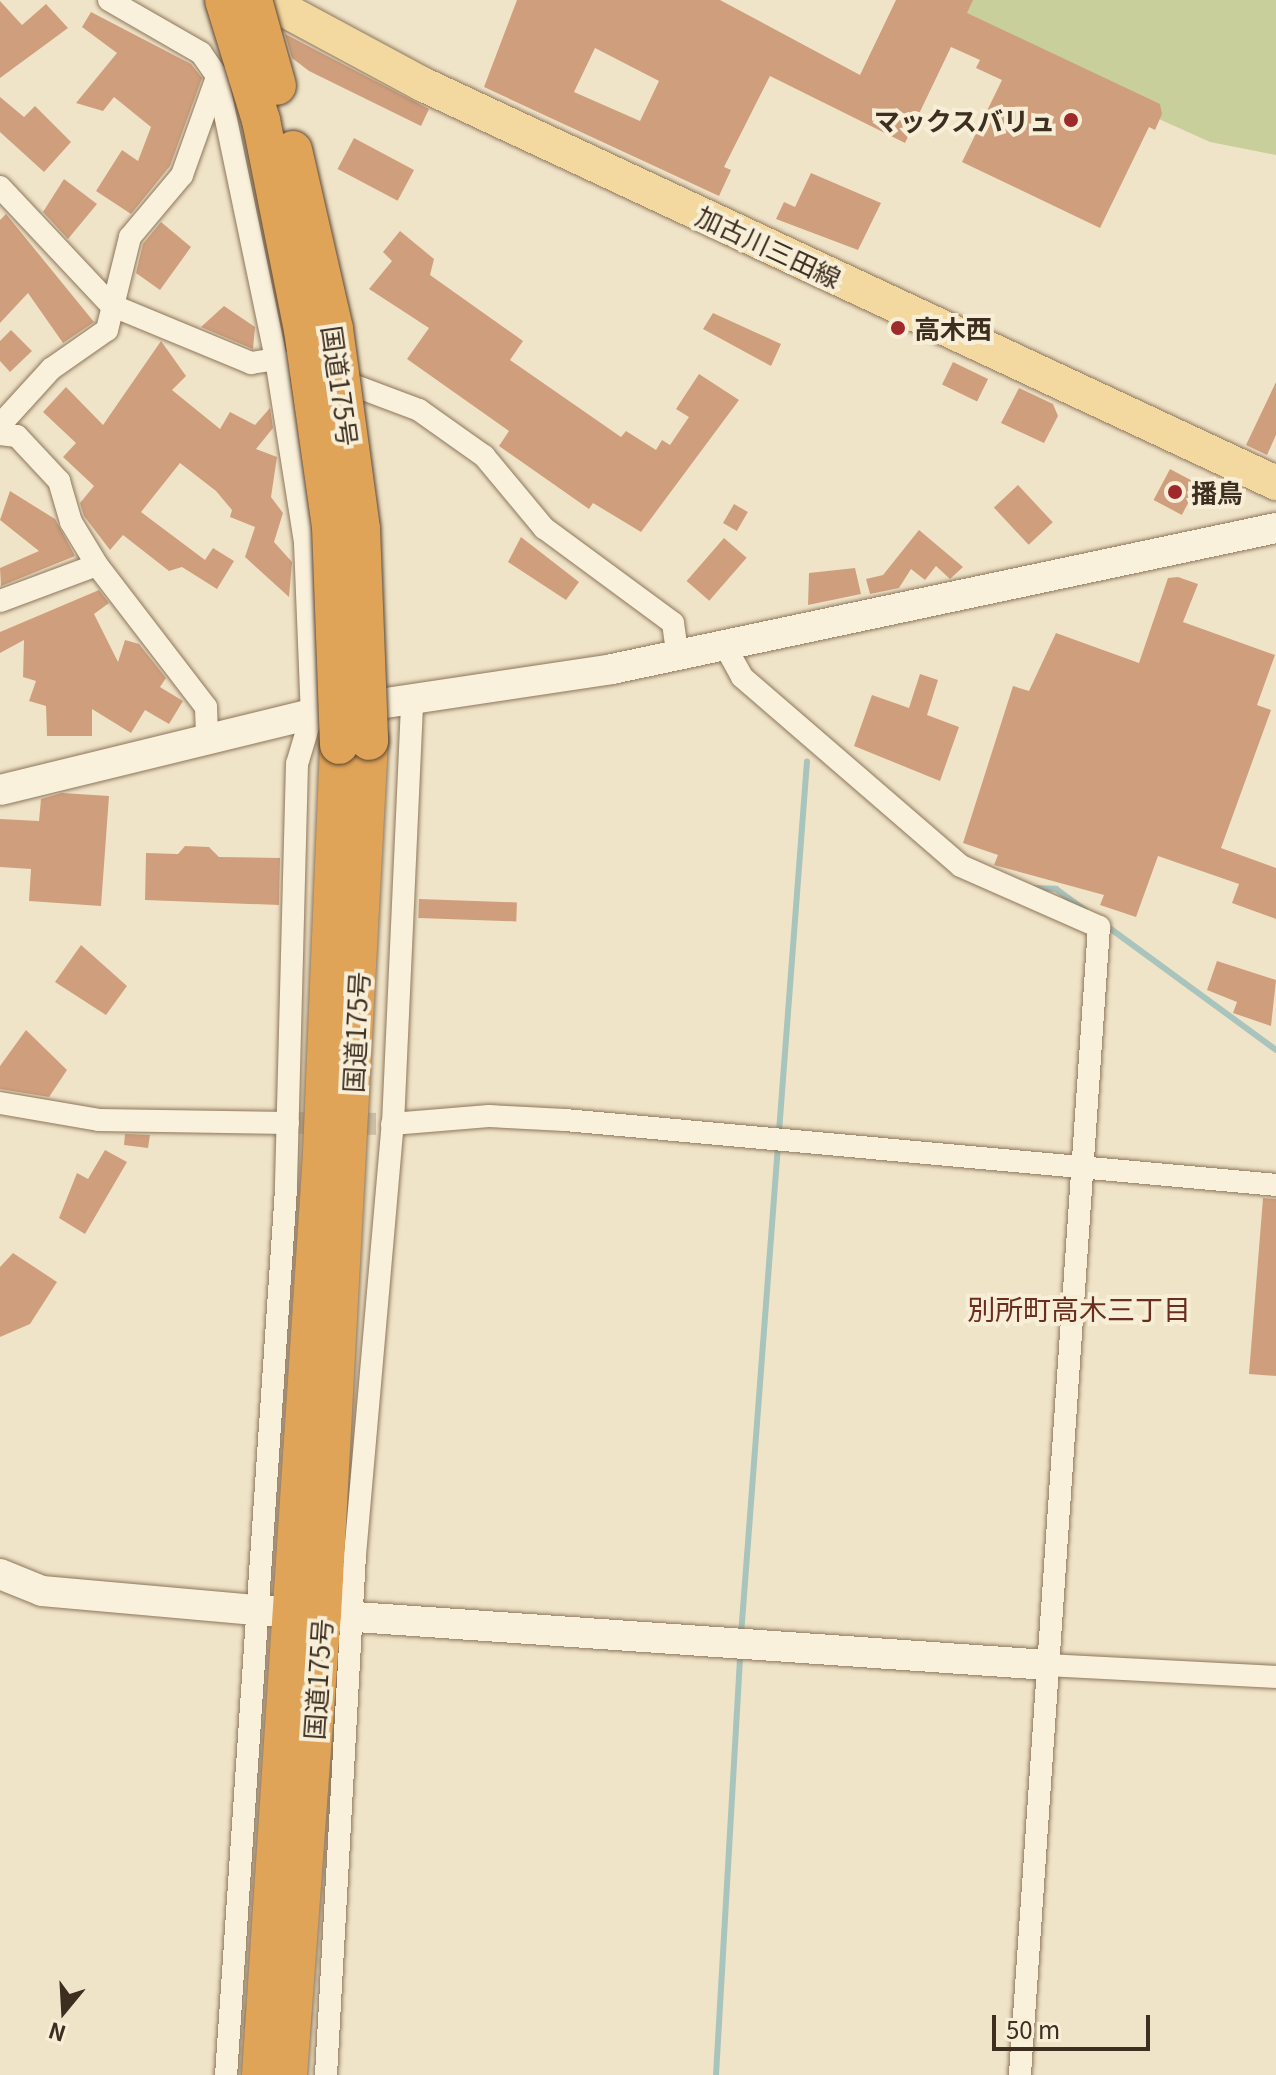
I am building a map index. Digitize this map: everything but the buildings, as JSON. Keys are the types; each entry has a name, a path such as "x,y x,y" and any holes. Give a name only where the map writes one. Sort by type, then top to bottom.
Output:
{"highway":[{"name":"国道175号","path":"239,8 334,329 361,529 354,743 306,1613 288,2075"},
{"name":"国道175号","path":"261,2075 306,1613"}],"main road":[{"name":"加古川三田線","path":"266,0 422,84 1276,483"}],"street":[{"path":"109,0 201,53 217,76 276,359 305,543 312,714 297,764 288,1123 320,2024 326,2075"},
{"path":"0,425 51,369 107,330 130,237 182,175 239,8"},
{"path":"0,187 111,305 251,363 276,359 419,410 484,456 544,528 673,623 677,653"},
{"path":"0,434 17,436 59,481 71,522 97,565 206,707 207,740"},
{"path":"0,790 312,714 412,704 725,646 1276,528"},
{"path":"0,601 97,565"},
{"path":"725,646 742,677 961,866 996,887 1099,927 1020,2075"},
{"path":"226,2075 392,1124 412,704"},
{"path":"0,1103 99,1120 288,1123"},
{"path":"392,1124 489,1116 565,1120 1084,1170 1276,1185"},
{"path":"0,1574 42,1591 306,1613 1048,1665 1276,1677"}],"green space":[{"path":"926,0 1276,0 1276,155 1210,142 979,38"}],"waterway":[{"path":"741,1635 807,761"},
{"path":"1031,888 1056,889 1085,910"},
{"path":"1104,924 1276,1050"},
{"path":"716,2075 740,1654"}],"tunnel":[{"path":"288,1123 392,1124"},
{"path":"244,2018 312,2024"}],"place":[{"name":"マックスバリュ","path":"1071,120"},
{"name":"高木西","path":"898,328"},
{"name":"播鳥","path":"1175,492"}],"district":[{"name":"別所町高木三丁目","path":"1079,1308"}]}
